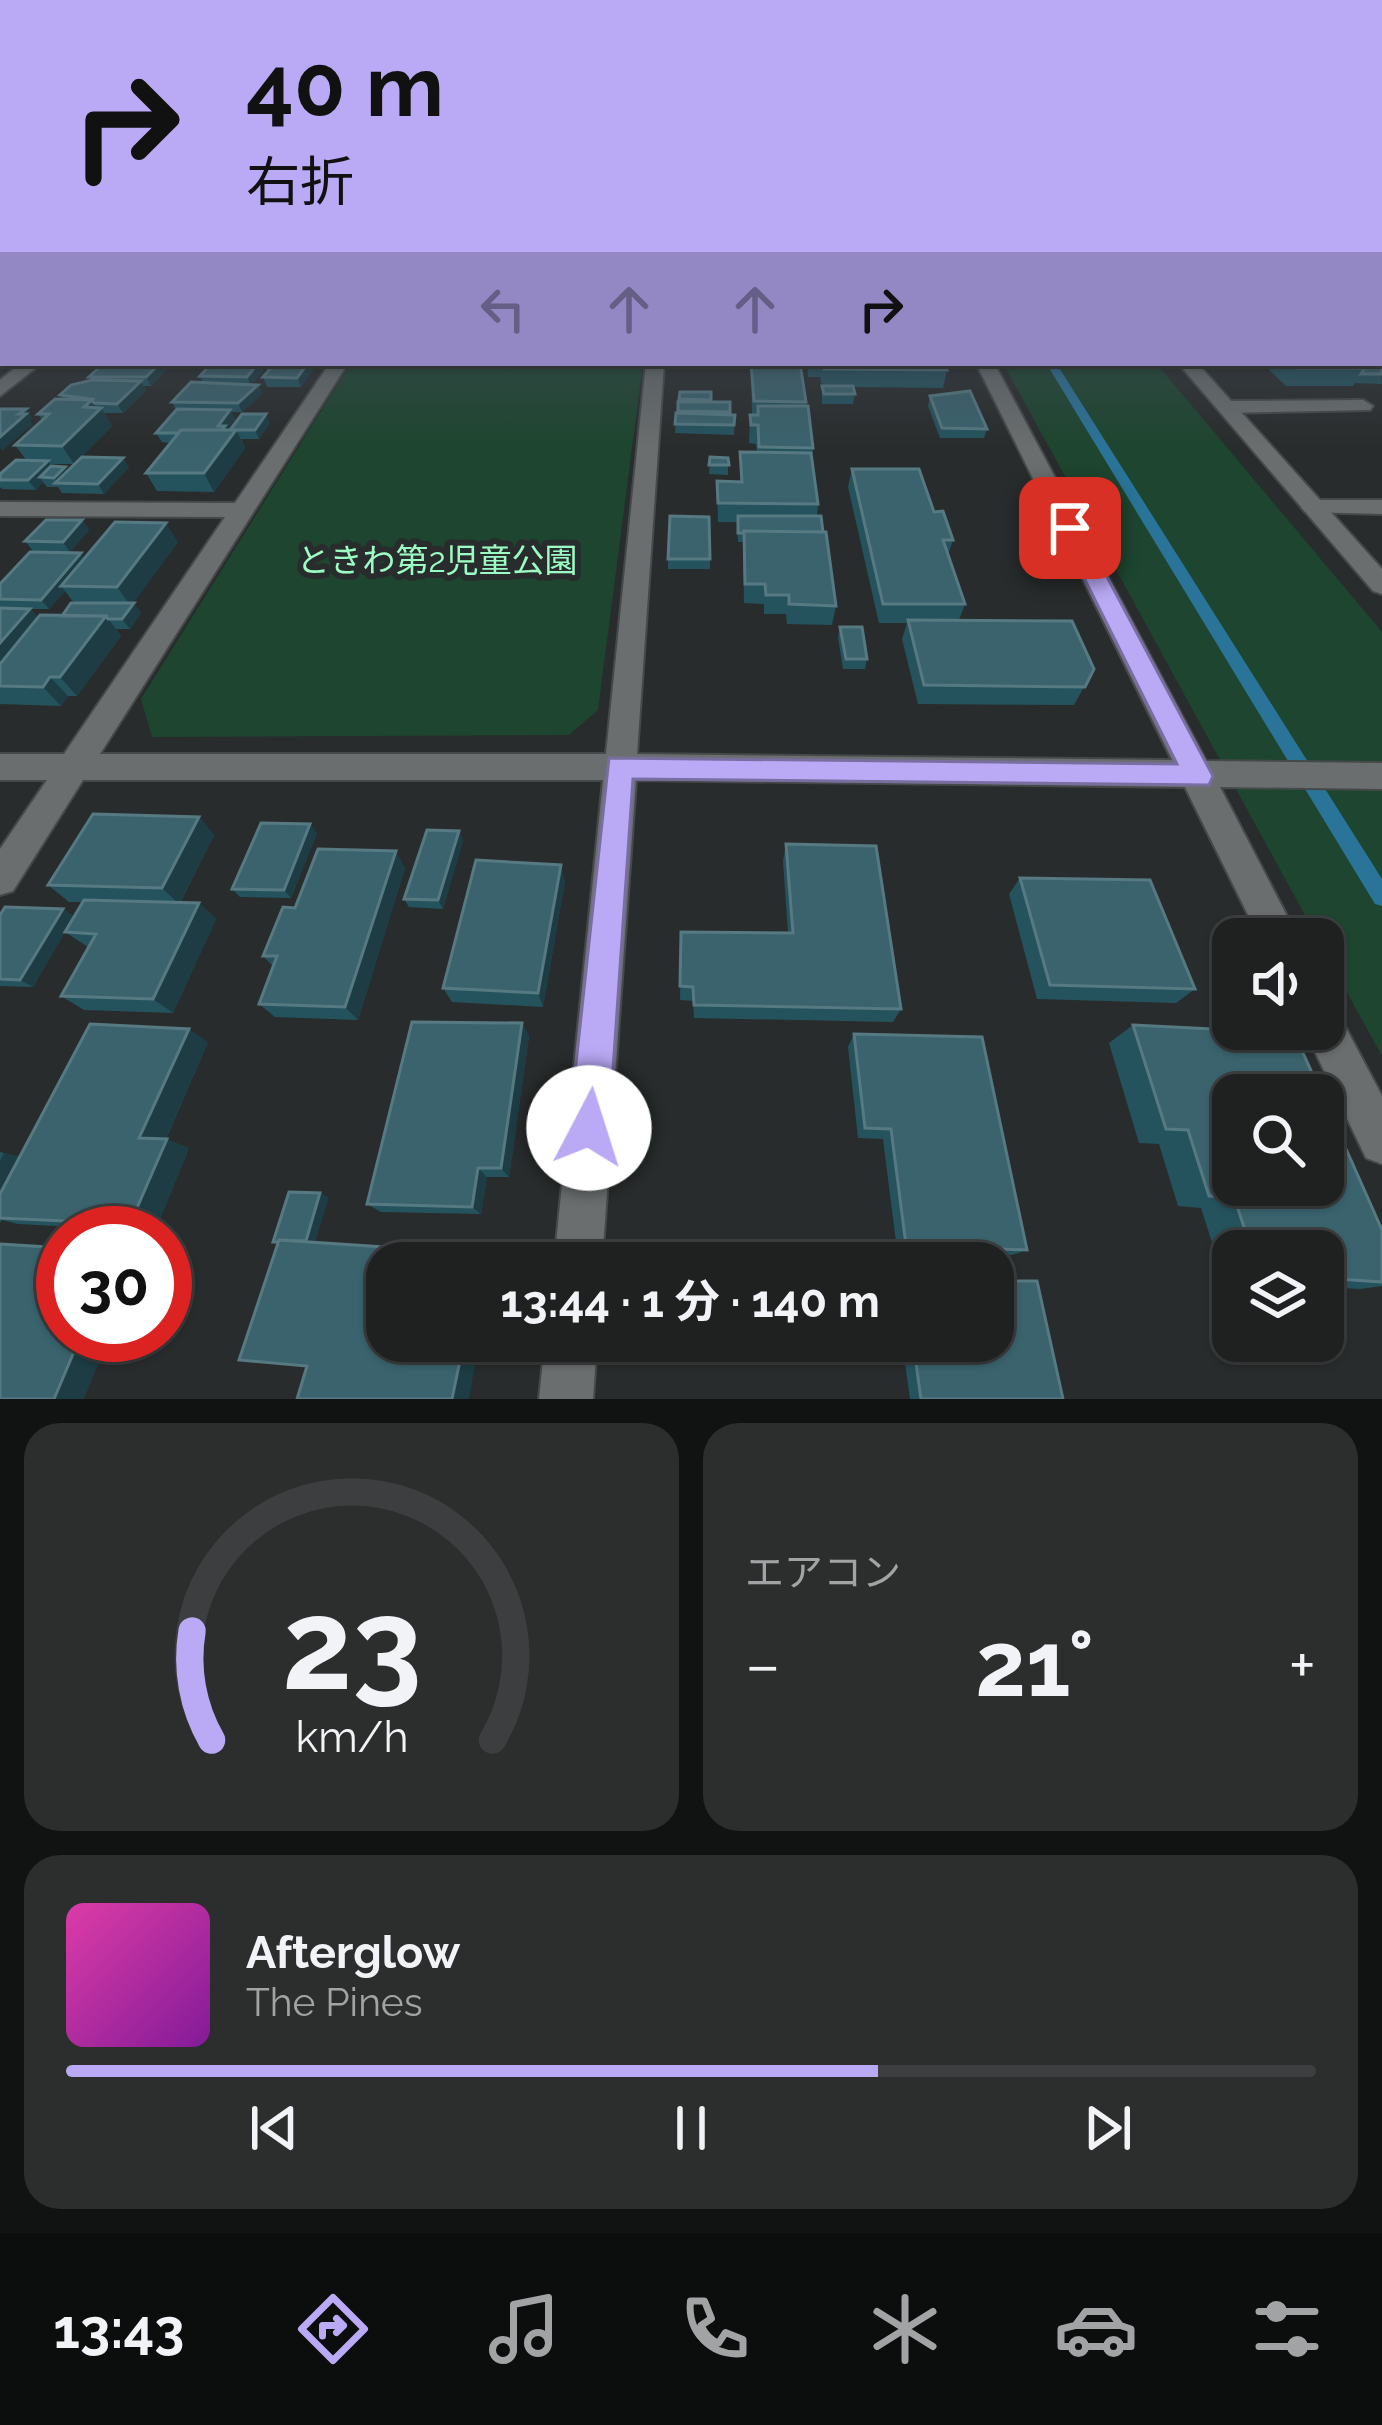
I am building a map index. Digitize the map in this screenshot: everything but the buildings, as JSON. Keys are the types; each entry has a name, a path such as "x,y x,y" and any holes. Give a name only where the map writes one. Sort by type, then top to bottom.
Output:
{"street":[{"path":"0,390 29,366"},
{"path":"0,879 337,366"},
{"path":"580,1242 655,366"},
{"path":"988,366 1269,918"},
{"path":"1190,366 1382,585"},
{"path":"1226,407 1363,406"},
{"path":"1313,507 1382,508"},
{"path":"0,508 241,511"},
{"path":"0,767 619,767 1382,776"},
{"path":"1336,1050 1382,1142"},
{"path":"566,1399 569,1362"}],"green space":[{"name":"ときわ第2児童公園","path":"349,366 643,366 598,710 569,735 152,737 141,699"},
{"path":"1005,366 1159,366 1382,632 1382,1056 1344,987 1344,918 1307,918"}],"waterway":[{"path":"1053,366 1382,897"}],"route":[{"path":"589,1128 619,767 1198,776 1070,528"}]}
